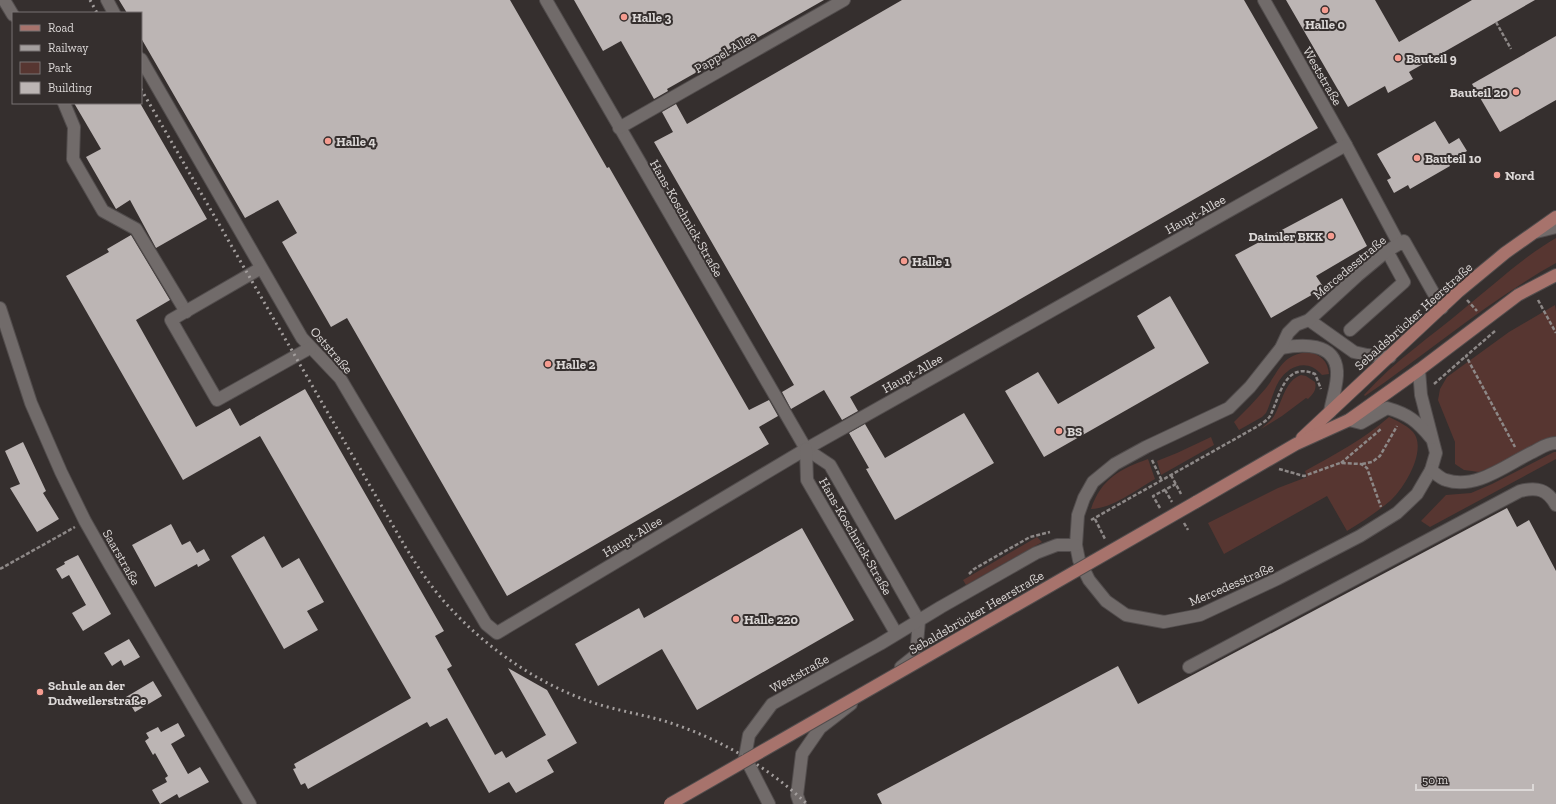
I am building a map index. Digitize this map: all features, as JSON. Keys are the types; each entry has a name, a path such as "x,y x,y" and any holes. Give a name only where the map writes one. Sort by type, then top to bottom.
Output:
{"main road":[{"name":"Sebaldsbrücker Heerstraße","path":"1296,444 1459,291 1505,253 1556,217"},
{"name":"Sebaldsbrücker Heerstraße","path":"670,804 1296,444 1349,420 1419,370 1518,295 1556,275"}],"street":[{"path":"4,0 12,14"},
{"path":"107,0 113,12"},
{"name":"Hans-Koschnick-Straße","path":"546,0 806,449 830,465 919,620"},
{"name":"Pappel-Allee","path":"619,128 844,0"},
{"name":"Weststraße","path":"1264,0 1346,145 1399,244"},
{"name":"Oststraße","path":"142,61 302,338 340,378 486,624 497,633"},
{"path":"64,104 74,127 73,158 103,211 136,229 186,312"},
{"name":"Haupt-Allee","path":"497,633 806,449 1346,145"},
{"path":"1534,232 1556,226"},
{"name":"Mercedesstraße","path":"1419,370 1421,395 1436,453 1431,470 1417,494 1397,514 1360,536 1278,579 1200,615 1164,622 1126,614 1106,601 1089,580 1079,560 1076,545 1076,524 1084,498 1093,482 1115,464 1146,446 1229,408 1250,387 1281,348 1288,333 1296,325 1309,320 1388,251 1404,241 1442,308"},
{"path":"1350,330 1404,282 1388,251"},
{"path":"261,268 171,320 217,400 310,348"},
{"name":"Saarstraße","path":"0,308 31,402 61,472 85,521 250,804"},
{"path":"1309,320 1354,352 1367,356 1390,357"},
{"path":"1281,348 1298,345 1319,347 1332,357 1337,370 1330,412"},
{"path":"1349,420 1361,423 1387,408 1404,413 1421,426 1433,440"},
{"path":"1431,470 1446,480 1462,482 1482,480 1550,443 1556,443"},
{"name":"Hans-Koschnick-Straße","path":"806,449 807,480 896,633"},
{"path":"1189,667 1520,491 1532,488 1543,491 1552,498 1556,505"},
{"name":"Weststraße","path":"769,804 745,757 749,735 772,704 880,644 896,633 1036,553 1057,545 1076,545"},
{"path":"800,804 797,795 802,754 820,728 916,655 919,620"}],"path":[{"path":"1496,22 1511,49"},
{"path":"1530,288 1556,333"},
{"path":"1459,291 1495,332 1466,356 1521,458"},
{"path":"1076,524 1094,519 1258,426 1270,417 1284,382 1296,372 1306,370 1315,374 1322,390"},
{"path":"1261,465 1304,476 1340,463 1382,428"},
{"path":"1146,446 1162,481"},
{"path":"1340,463 1361,464 1367,468 1385,521"},
{"path":"1171,475 1176,484"},
{"path":"1094,519 1106,541"},
{"path":"0,569 85,521"}],"green space":[{"path":"1556,238 1556,263 1506,294 1389,379 1365,396 1364,395 1388,371 1414,349 1521,262"},
{"path":"1555,305 1556,436 1544,439 1494,466 1479,472 1464,470 1455,464 1455,442 1438,400 1440,389 1447,377 1509,332"},
{"path":"1308,352 1316,354 1323,359 1327,365 1329,374 1322,375 1317,370 1305,365 1288,371 1279,381 1266,413 1262,417 1239,430 1234,422 1266,388 1282,364 1292,356"},
{"path":"1301,375 1306,376 1315,382 1315,390 1313,394 1308,399 1306,398 1282,416 1261,429 1274,416 1284,392 1291,382"},
{"path":"1389,417 1412,431 1417,438 1418,447 1413,468 1408,478 1390,501 1347,531 1327,496 1224,554 1208,523 1278,488 1307,477 1305,471 1359,440"},
{"path":"1211,437 1214,445 1161,475 1157,461"},
{"path":"1556,452 1556,459 1430,527 1421,521 1446,495 1471,493 1492,484"},
{"path":"1148,459 1155,479 1116,502 1107,506 1091,509 1100,490 1113,476 1120,471"},
{"path":"1037,537 1042,542 966,585 963,580"}],"building":[{"path":"119,0 510,0 607,168 609,167 749,410 769,400 778,416 759,427 769,444 507,596 347,318 331,327 282,242 297,233 278,200 245,218 142,40 142,12 126,12"},
{"path":"574,0 824,0 667,89 668,91 654,99 621,41 603,51"},
{"name":"Halle 1","path":"902,0 1244,0 1318,128 850,397 858,411 842,420 824,390 791,409 782,392 794,385 654,142 673,132 662,112 676,104 687,124"},
{"name":"Bauteil 9","path":"1286,0 1375,0 1399,42 1472,0 1535,0 1409,72 1413,79 1388,93 1385,86 1348,107"},
{"name":"Bauteil 20","path":"1556,36 1556,100 1500,132 1472,84"},
{"path":"75,104 141,104 207,219 156,248 130,200 116,209 86,157 101,149"},
{"name":"Bauteil 10","path":"1435,121 1449,144 1459,138 1467,151 1448,162 1450,166 1410,189 1408,185 1394,193 1387,180 1391,178 1377,154"},
{"path":"1342,198 1367,246 1316,276 1324,288 1271,318 1235,255"},
{"path":"131,235 170,300 136,320 196,427 230,408 240,426 305,389 444,631 435,636 452,666 447,669 495,755 502,751 506,758 546,735 508,668 547,690 577,743 547,760 554,772 516,793 509,782 489,793 447,718 430,727 427,722 308,789 305,783 301,785 293,769 296,768 294,764 411,698 260,436 183,480 66,276 109,252 107,249"},
{"name":"BS","path":"1170,296 1209,363 1044,457 1005,391 1038,372 1058,404 1155,348 1137,316"},
{"path":"964,413 994,463 895,520 866,469 869,468 849,433 865,424 885,458"},
{"path":"23,442 46,491 43,493 59,519 37,532 10,488 20,484 5,451"},
{"path":"1507,508 1517,527 1529,520 1556,571 1556,804 882,804 877,794 1118,666 1138,704"},
{"path":"171,524 182,545 190,541 197,553 204,549 210,560 198,567 197,564 155,587 132,545"},
{"name":"Halle 220","path":"802,528 854,620 697,710 662,649 598,686 575,644 639,608 644,618"},
{"path":"264,536 282,568 299,558 324,602 307,611 318,630 284,649 231,556"},
{"path":"78,555 111,614 83,631 72,613 86,605 69,575 62,579 56,569 65,564 64,562"},
{"path":"129,639 140,657 124,666 121,660 112,666 104,653"},
{"path":"153,681 162,696 135,712 126,697"},
{"path":"178,723 185,736 171,744 188,774 200,767 209,782 179,798 177,794 160,804 152,790 167,782 165,778 168,776 155,753 153,755 145,741 149,738 146,733 158,727 161,732"}],"railway":[{"path":"90,0 96,12"},
{"path":"142,91 403,543 425,577 451,609 499,652 516,665 535,676 594,703 661,720 701,734 739,753 774,777 807,804"}],"place":[{"name":"Halle 0","path":"1325,10"},
{"name":"Halle 3","path":"624,17"},
{"name":"Bauteil 9","path":"1398,58"},
{"name":"Bauteil 20","path":"1516,92"},
{"name":"Halle 4","path":"328,141"},
{"name":"Bauteil 10","path":"1417,158"},
{"name":"Nord","path":"1497,175"},
{"name":"Daimler BKK","path":"1331,236"},
{"name":"Halle 1","path":"904,261"},
{"name":"Halle 2","path":"548,364"},
{"name":"BS","path":"1059,431"},
{"name":"Halle 220","path":"736,619"},
{"name":"Schule an der Dudweilerstraße","path":"40,692"}]}
